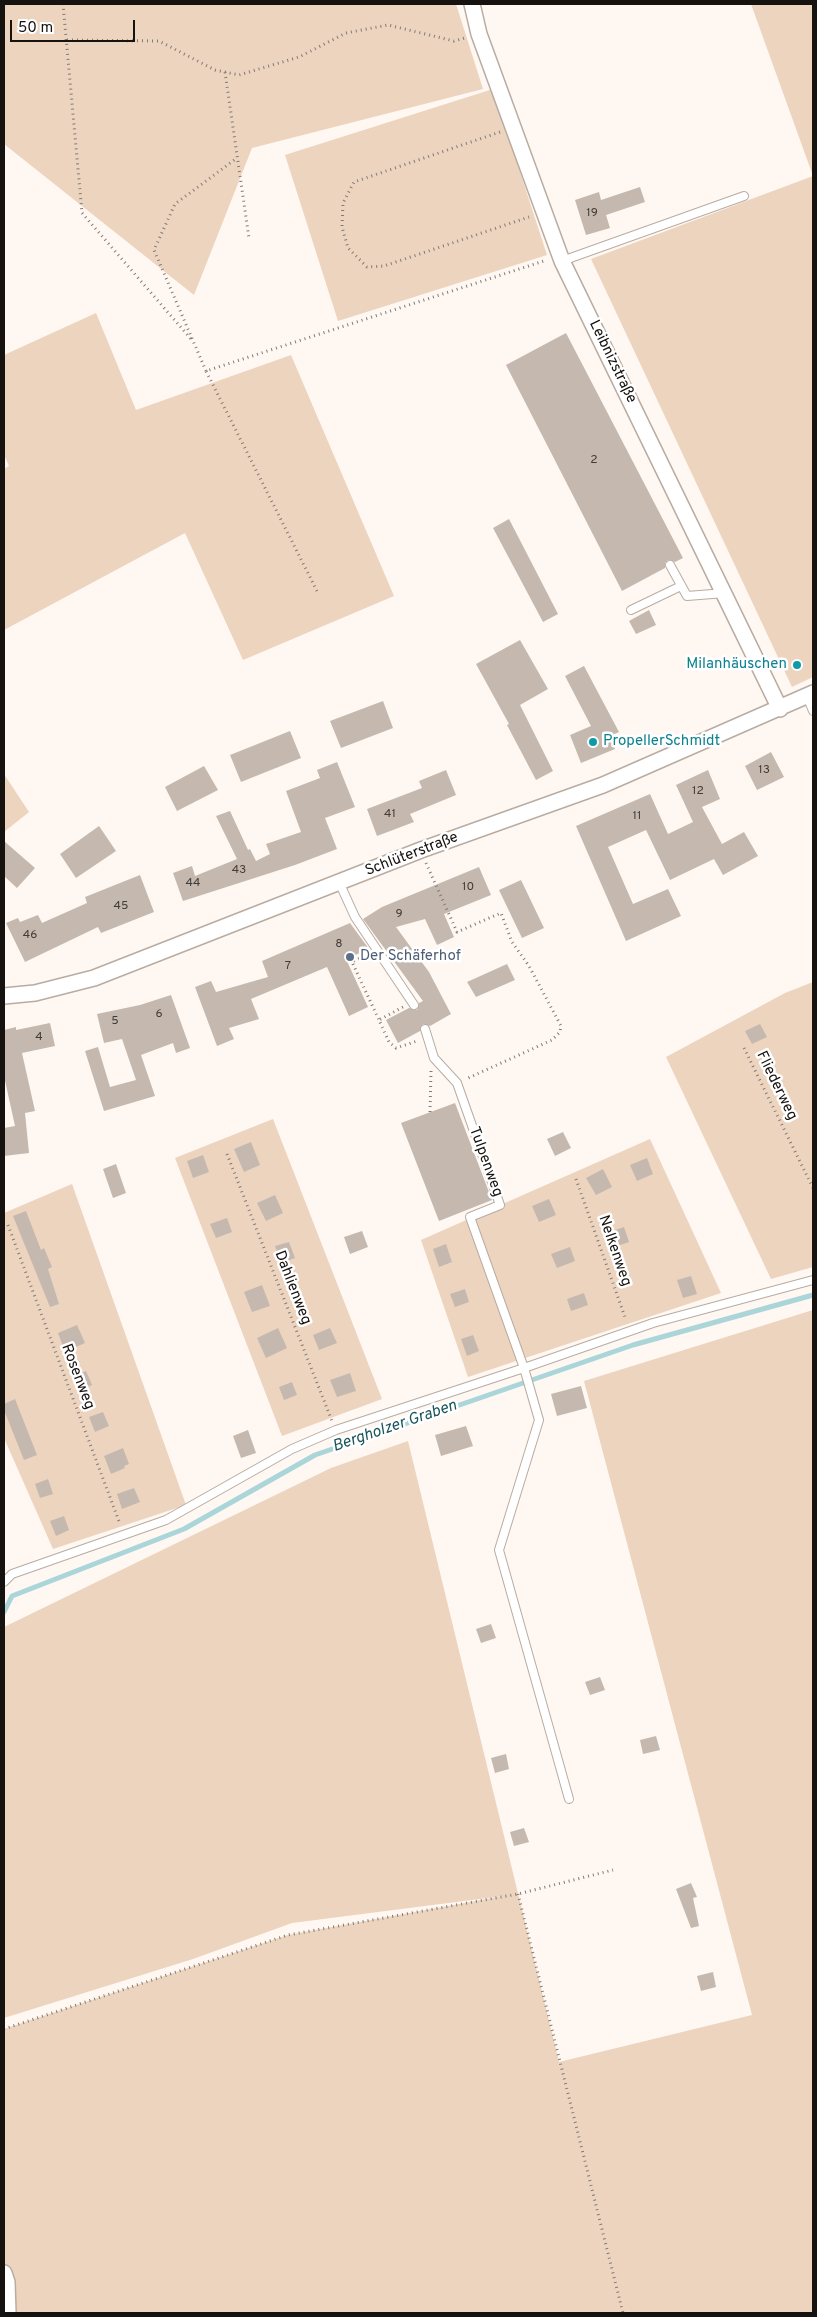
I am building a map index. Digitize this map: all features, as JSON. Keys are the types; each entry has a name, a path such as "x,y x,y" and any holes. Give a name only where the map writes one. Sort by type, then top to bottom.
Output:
{"street":[{"name":"Leibnizstraße","path":"472,4 478,34 514,127 561,259 780,709"},
{"name":"Schlüterstraße","path":"4,996 35,993 94,978 339,882 603,785 780,709 810,694"},
{"path":"4,2273 7,2282 8,2313"}],"lane":[{"path":"561,259 744,196"},
{"path":"670,565 687,596 725,593"},
{"path":"630,610 681,586"},
{"path":"810,694 813,711"},
{"path":"339,882 355,917 413,1004"},
{"name":"Tulpenweg","path":"426,1033 434,1058 457,1083 500,1205 470,1217 524,1368"},
{"path":"4,1582 12,1574 166,1520 292,1449 336,1430 653,1323 813,1280"},
{"path":"524,1368 538,1420 499,1550 569,1799"}],"path":[{"path":"64,4 82,212 191,339"},
{"path":"67,40 159,41 215,70 239,75 299,57 346,33 388,26 454,41 478,34"},
{"path":"225,72 249,238"},
{"path":"514,127 354,182 343,203 342,226 348,248 367,267 384,266 544,212"},
{"path":"237,158 175,204 154,250 206,371 317,591"},
{"path":"206,371 561,259"},
{"path":"434,881 457,932 501,913 512,942 529,966 560,1026 560,1032 552,1040 457,1083"},
{"path":"352,962 377,950"},
{"path":"350,957 389,1042 396,1048 426,1033"},
{"path":"379,1020 413,1004"},
{"name":"Fliederweg","path":"744,1048 813,1188"},
{"path":"430,1112 430,1077 434,1058"},
{"name":"Dahlienweg","path":"227,1154 336,1430"},
{"name":"Nelkenweg","path":"576,1179 630,1331"},
{"name":"Rosenweg","path":"8,1225 124,1536"},
{"path":"4,2029 288,1935 518,1894 612,1870"},
{"path":"518,1894 622,2313"}],"shaded area":[{"path":"4,4 456,4 483,89 252,148 194,295 4,144"},
{"path":"751,4 813,4 813,176"},
{"path":"493,89 547,255 338,321 285,155"},
{"path":"813,176 813,677 792,687 591,259"},
{"path":"96,313 136,410 291,355 394,596 243,660 185,533 4,630 4,469 9,466 4,455 4,355"},
{"path":"4,774 29,812 4,832"},
{"path":"813,982 813,1267 771,1279 666,1057 785,993"},
{"path":"273,1119 382,1399 282,1436 175,1158"},
{"path":"650,1139 721,1293 468,1377 421,1240"},
{"path":"72,1184 186,1505 53,1549 4,1438 4,1213"},
{"path":"813,1310 813,2313 8,2313 4,2274 4,2029 288,1935 503,1896 292,1923 193,1959 4,2018 4,1627 331,1468 408,1441 559,2062 752,2015 584,1381"}],"building":[{"path":"640,187 645,202 606,215 610,228 586,235 575,200 599,192 601,200"},
{"path":"566,333 683,558 675,562 668,560 665,563 665,568 622,591 506,365"},
{"path":"509,519 558,614 543,622 493,528"},
{"path":"649,610 656,625 636,634 629,621"},
{"path":"520,640 548,689 520,705 553,771 536,780 507,725 509,724 476,664"},
{"path":"584,666 619,732 610,736 615,749 581,763 570,735 591,726 565,676"},
{"path":"383,701 393,728 341,748 330,721"},
{"path":"290,731 301,758 241,782 230,755"},
{"path":"771,752 784,777 757,790 745,766"},
{"path":"337,762 355,807 325,818 337,849 295,865 183,901 173,873 192,866 195,876 237,859 216,816 230,811 248,850 250,849 256,861 270,854 266,844 301,832 286,791 320,778 317,770"},
{"path":"204,766 218,790 177,811 165,787"},
{"path":"446,770 456,795 410,814 414,822 377,836 367,809 422,788 419,781"},
{"path":"708,770 720,799 702,807 722,844 744,832 758,856 723,875 714,859 670,880 646,830 608,847 633,904 668,889 681,916 626,941 576,826 650,794 668,834 693,822 676,785"},
{"path":"99,826 116,851 76,878 60,854"},
{"path":"4,841 35,868 17,888 4,876"},
{"path":"479,867 491,895 444,914 454,937 437,945 425,919 396,927 429,972 451,1014 430,1026 423,1024 420,1031 398,1043 386,1020 409,1008 417,1010 419,1003 423,1001 363,919 382,907"},
{"path":"140,875 154,912 101,933 98,927 25,962 6,923 18,918 20,922 38,915 42,923 87,903 85,897"},
{"path":"521,880 544,928 522,938 499,890"},
{"path":"350,923 369,949 346,959 368,1007 349,1016 327,967 251,999 259,1019 229,1028 234,1039 217,1046 195,987 211,981 216,992 268,977 262,961"},
{"path":"507,964 515,980 476,997 467,982"},
{"path":"171,995 190,1048 176,1053 173,1043 141,1055 155,1096 104,1111 85,1051 98,1047 110,1087 136,1080 122,1039 104,1043 97,1014 140,1005"},
{"path":"50,1023 55,1046 22,1053 35,1111 25,1113 29,1153 4,1156 4,1128 15,1126 4,1076 4,1030 16,1027 16,1030"},
{"path":"760,1024 767,1037 752,1044 745,1031"},
{"path":"455,1103 492,1200 439,1221 401,1123"},
{"path":"563,1132 571,1148 555,1156 547,1139"},
{"path":"251,1142 260,1165 244,1172 234,1149"},
{"path":"203,1155 209,1172 193,1178 187,1161"},
{"path":"647,1158 653,1174 637,1181 630,1165"},
{"path":"116,1164 126,1193 113,1198 103,1169"},
{"path":"603,1169 612,1187 596,1195 586,1178"},
{"path":"275,1195 283,1213 266,1221 257,1203"},
{"path":"549,1199 556,1215 539,1222 532,1206"},
{"path":"26,1211 41,1250 44,1248 52,1267 48,1269 59,1304 50,1307 13,1216"},
{"path":"227,1218 232,1232 216,1238 210,1224"},
{"path":"624,1227 629,1242 612,1248 606,1233"},
{"path":"362,1231 368,1247 350,1254 344,1237"},
{"path":"289,1242 295,1258 281,1263 275,1246"},
{"path":"446,1244 452,1262 439,1267 433,1249"},
{"path":"570,1247 575,1261 557,1268 551,1254"},
{"path":"691,1276 697,1294 683,1298 677,1280"},
{"path":"262,1285 270,1306 252,1312 244,1292"},
{"path":"465,1289 469,1302 455,1307 450,1294"},
{"path":"584,1293 588,1305 571,1311 567,1299"},
{"path":"77,1325 85,1343 65,1352 58,1333"},
{"path":"278,1328 287,1348 266,1358 257,1338"},
{"path":"330,1328 337,1343 319,1350 313,1335"},
{"path":"473,1335 479,1351 467,1356 461,1339"},
{"path":"86,1371 92,1385 80,1391 73,1376"},
{"path":"350,1373 356,1391 337,1397 330,1380"},
{"path":"292,1382 297,1395 284,1400 279,1387"},
{"path":"581,1386 587,1408 557,1416 551,1394"},
{"path":"15,1399 37,1455 24,1460 4,1410 4,1404"},
{"path":"103,1412 109,1426 95,1432 89,1417"},
{"path":"466,1426 473,1446 441,1456 435,1435"},
{"path":"248,1430 256,1453 241,1458 233,1436"},
{"path":"123,1448 129,1464 124,1466 125,1468 111,1474 104,1456"},
{"path":"48,1479 53,1494 40,1498 35,1484"},
{"path":"134,1488 140,1502 122,1509 117,1494"},
{"path":"64,1516 69,1530 56,1536 50,1521"},
{"path":"491,1624 496,1638 481,1643 476,1629"},
{"path":"600,1677 605,1690 590,1695 585,1682"},
{"path":"656,1736 660,1750 643,1754 640,1740"},
{"path":"506,1754 509,1769 495,1773 491,1758"},
{"path":"524,1828 529,1842 514,1846 510,1832"},
{"path":"691,1883 697,1897 693,1898 699,1926 691,1928 676,1889"},
{"path":"713,1972 716,1987 701,1991 697,1976"}],"waterway":[{"name":"Bergholzer Graben","path":"4,1612 12,1596 184,1529 315,1455 633,1345 813,1295"}],"place":[{"name":"Milanhäuschen","path":"797,665"},
{"name":"PropellerSchmidt","path":"593,742"},
{"name":"Der Schäferhof","path":"350,957"}]}
